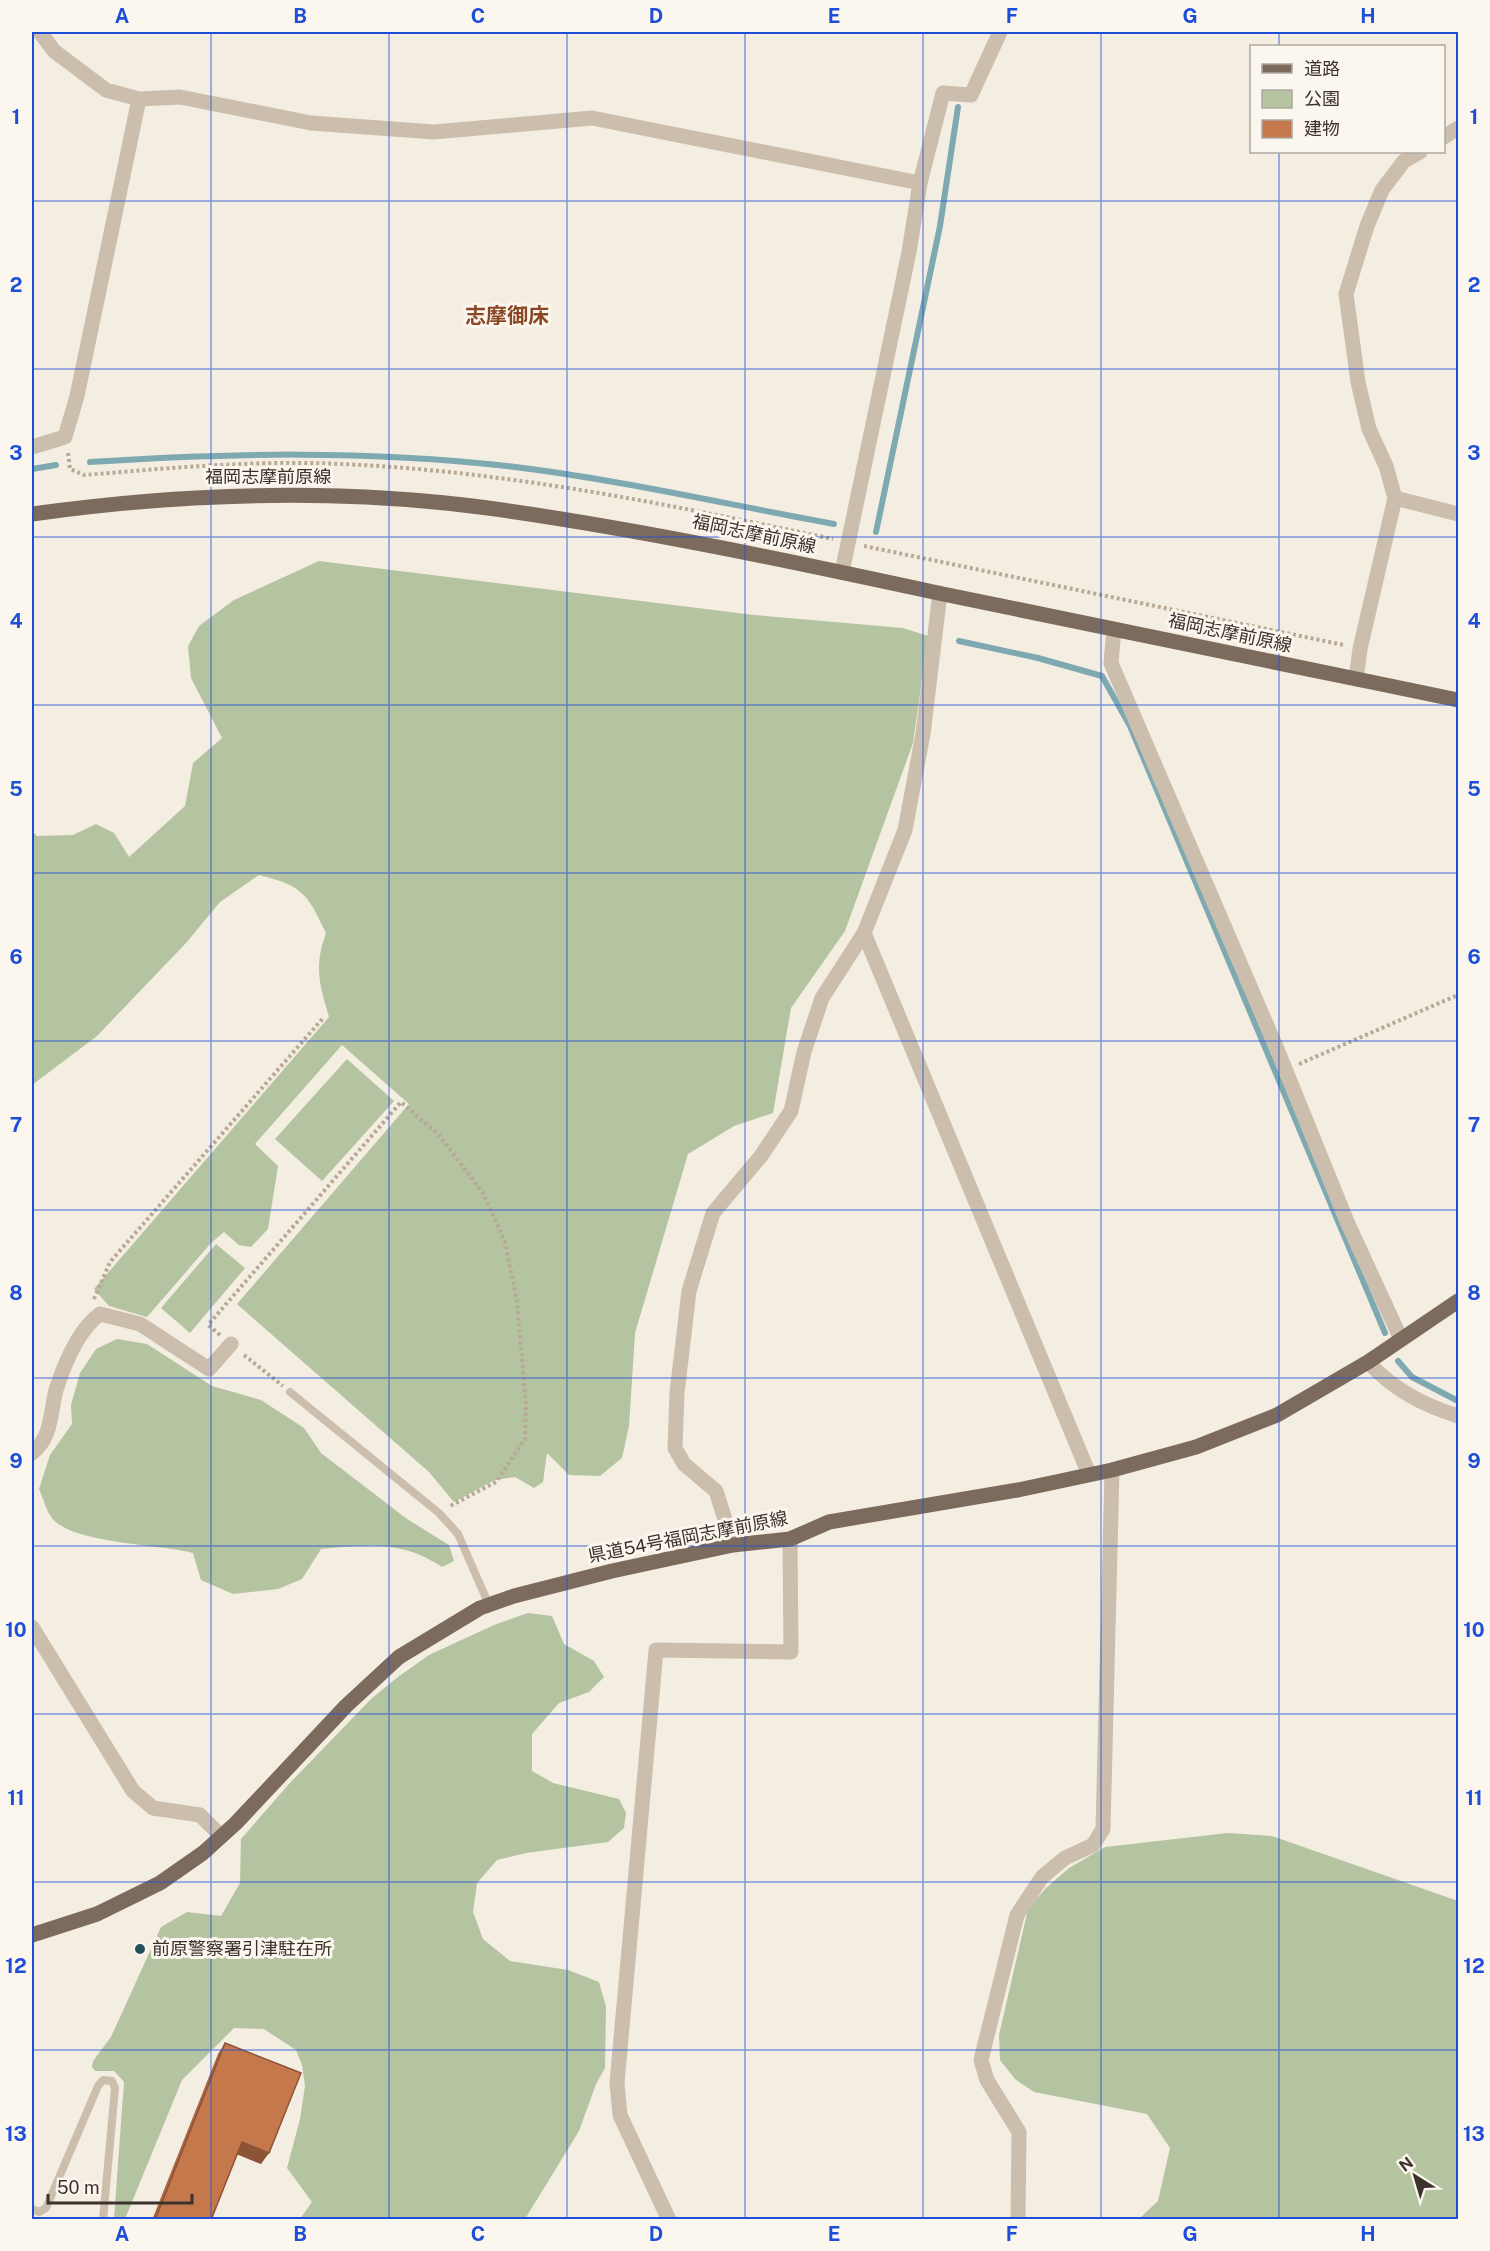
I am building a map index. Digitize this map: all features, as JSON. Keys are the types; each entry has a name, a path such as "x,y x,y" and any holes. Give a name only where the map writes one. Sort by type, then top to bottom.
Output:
{"main road":[{"name":"福岡志摩前原線","path":"32,514 108,503 189,497 337,496 488,508 607,525 1458,700"},
{"name":"県道54号福岡志摩前原線","path":"32,1935 98,1914 160,1884 221,1836 346,1706 399,1657 438,1631 489,1605 580,1578 732,1545 790,1539 829,1522 1018,1490 1112,1470 1196,1447 1277,1415 1368,1362 1458,1300"}],"street":[{"path":"40,32 54,51 106,90 139,99 180,97 311,123 434,132 592,118 920,183"},
{"path":"842,572 909,252 920,183 943,93 971,95 1000,32"},
{"path":"32,447 65,437 79,385 139,99"},
{"path":"1445,136 1458,128"},
{"path":"1356,679 1360,649 1395,498 1386,466 1369,429 1358,382 1346,294 1366,226 1382,190 1404,161 1418,153"},
{"path":"1395,498 1458,514"},
{"path":"732,1545 716,1491 684,1464 675,1448 677,1393 689,1291 713,1213 761,1156 791,1111 804,1052 822,998 864,933 905,830 923,734 940,593"},
{"path":"1114,629 1111,663 1286,1070 1353,1235 1401,1339"},
{"path":"864,933 1089,1474"},
{"path":"32,1453 44,1441 56,1390 68,1361 85,1329 100,1314 140,1324 209,1369 231,1344"},
{"path":"1368,1362 1386,1380 1424,1405 1458,1416"},
{"path":"1018,2220 1019,2132 987,2080 981,2060 1017,1915 1042,1877 1065,1858 1093,1845 1103,1829 1112,1470"},
{"path":"669,2220 620,2115 617,2083 656,1650 791,1652 790,1539"},
{"path":"32,1627 133,1791 153,1808 200,1815 221,1836"}],"lane":[{"path":"290,1392 439,1513 458,1534 489,1605"},
{"path":"32,2209 39,2212 46,2208 98,2086 103,2080 112,2081 115,2088 103,2220"}],"path":[{"path":"1286,1070 1458,995"},
{"path":"100,1314 93,1298 110,1262 324,1017"},
{"path":"290,1392 208,1325 401,1102 439,1136 483,1193 505,1242 517,1301 522,1355 526,1405 525,1439 496,1482 439,1513"}],"green space":[{"path":"319,561 754,615 903,628 928,636 913,743 845,931 791,1008 773,1113 734,1126 688,1154 635,1333 629,1426 622,1458 600,1476 569,1475 547,1453 543,1482 534,1488 515,1477 495,1480 454,1502 429,1472 237,1304 409,1104 342,1045 255,1144 278,1166 268,1229 251,1247 239,1245 224,1232 211,1243 147,1317 109,1306 94,1289 329,1017 319,975 320,956 326,933 314,909 302,893 285,883 259,875 220,902 186,943 97,1036 32,1085 32,831 37,836 73,835 96,824 114,833 129,857 185,806 193,763 222,738 191,678 188,646 199,626 234,600"},
{"path":"347,1059 394,1101 322,1181 275,1139"},
{"path":"216,1244 245,1268 190,1333 161,1308"},
{"path":"117,1339 147,1344 212,1386 261,1400 304,1428 321,1453 407,1519 449,1545 454,1561 442,1567 412,1552 383,1546 321,1549 302,1579 278,1589 233,1594 201,1580 193,1553 97,1538 62,1527 50,1515 39,1489 50,1455 72,1424 71,1405 80,1373 96,1349"},
{"path":"528,1613 552,1616 564,1644 594,1661 604,1677 589,1692 559,1703 532,1734 532,1771 553,1783 619,1799 626,1813 624,1828 608,1842 526,1853 497,1860 477,1883 473,1912 483,1939 510,1961 568,1970 599,1982 606,2007 605,2068 596,2084 579,2131 525,2219 300,2219 312,2202 287,2168 300,2119 305,2086 302,2065 296,2050 264,2029 234,2028 182,2080 125,2219 114,2219 124,2082 114,2071 95,2071 92,2067 93,2061 111,2037 161,1927 187,1912 221,1916 240,1883 241,1839 289,1784 372,1698 429,1655 494,1625"},
{"path":"1228,1833 1272,1836 1458,1901 1458,2219 1139,2219 1158,2201 1170,2148 1147,2114 1034,2092 1015,2079 1000,2060 999,2035 1028,1909 1046,1888 1069,1868 1105,1847"}],"building":[{"path":"225,2043 301,2073 269,2153 242,2142 211,2220 155,2220"}],"waterway":[{"path":"876,532 940,226 958,107"},
{"path":"90,462 246,455 351,455 455,461 548,471 834,524"},
{"path":"32,469 56,465"},
{"path":"959,641 1038,658 1102,676 1130,726 1385,1333"},
{"path":"1398,1361 1412,1377 1458,1401"}],"place":[{"name":"前原警察署引津駐在所","path":"140,1949"}],"district":[{"name":"志摩御床","path":"507,316"}]}
